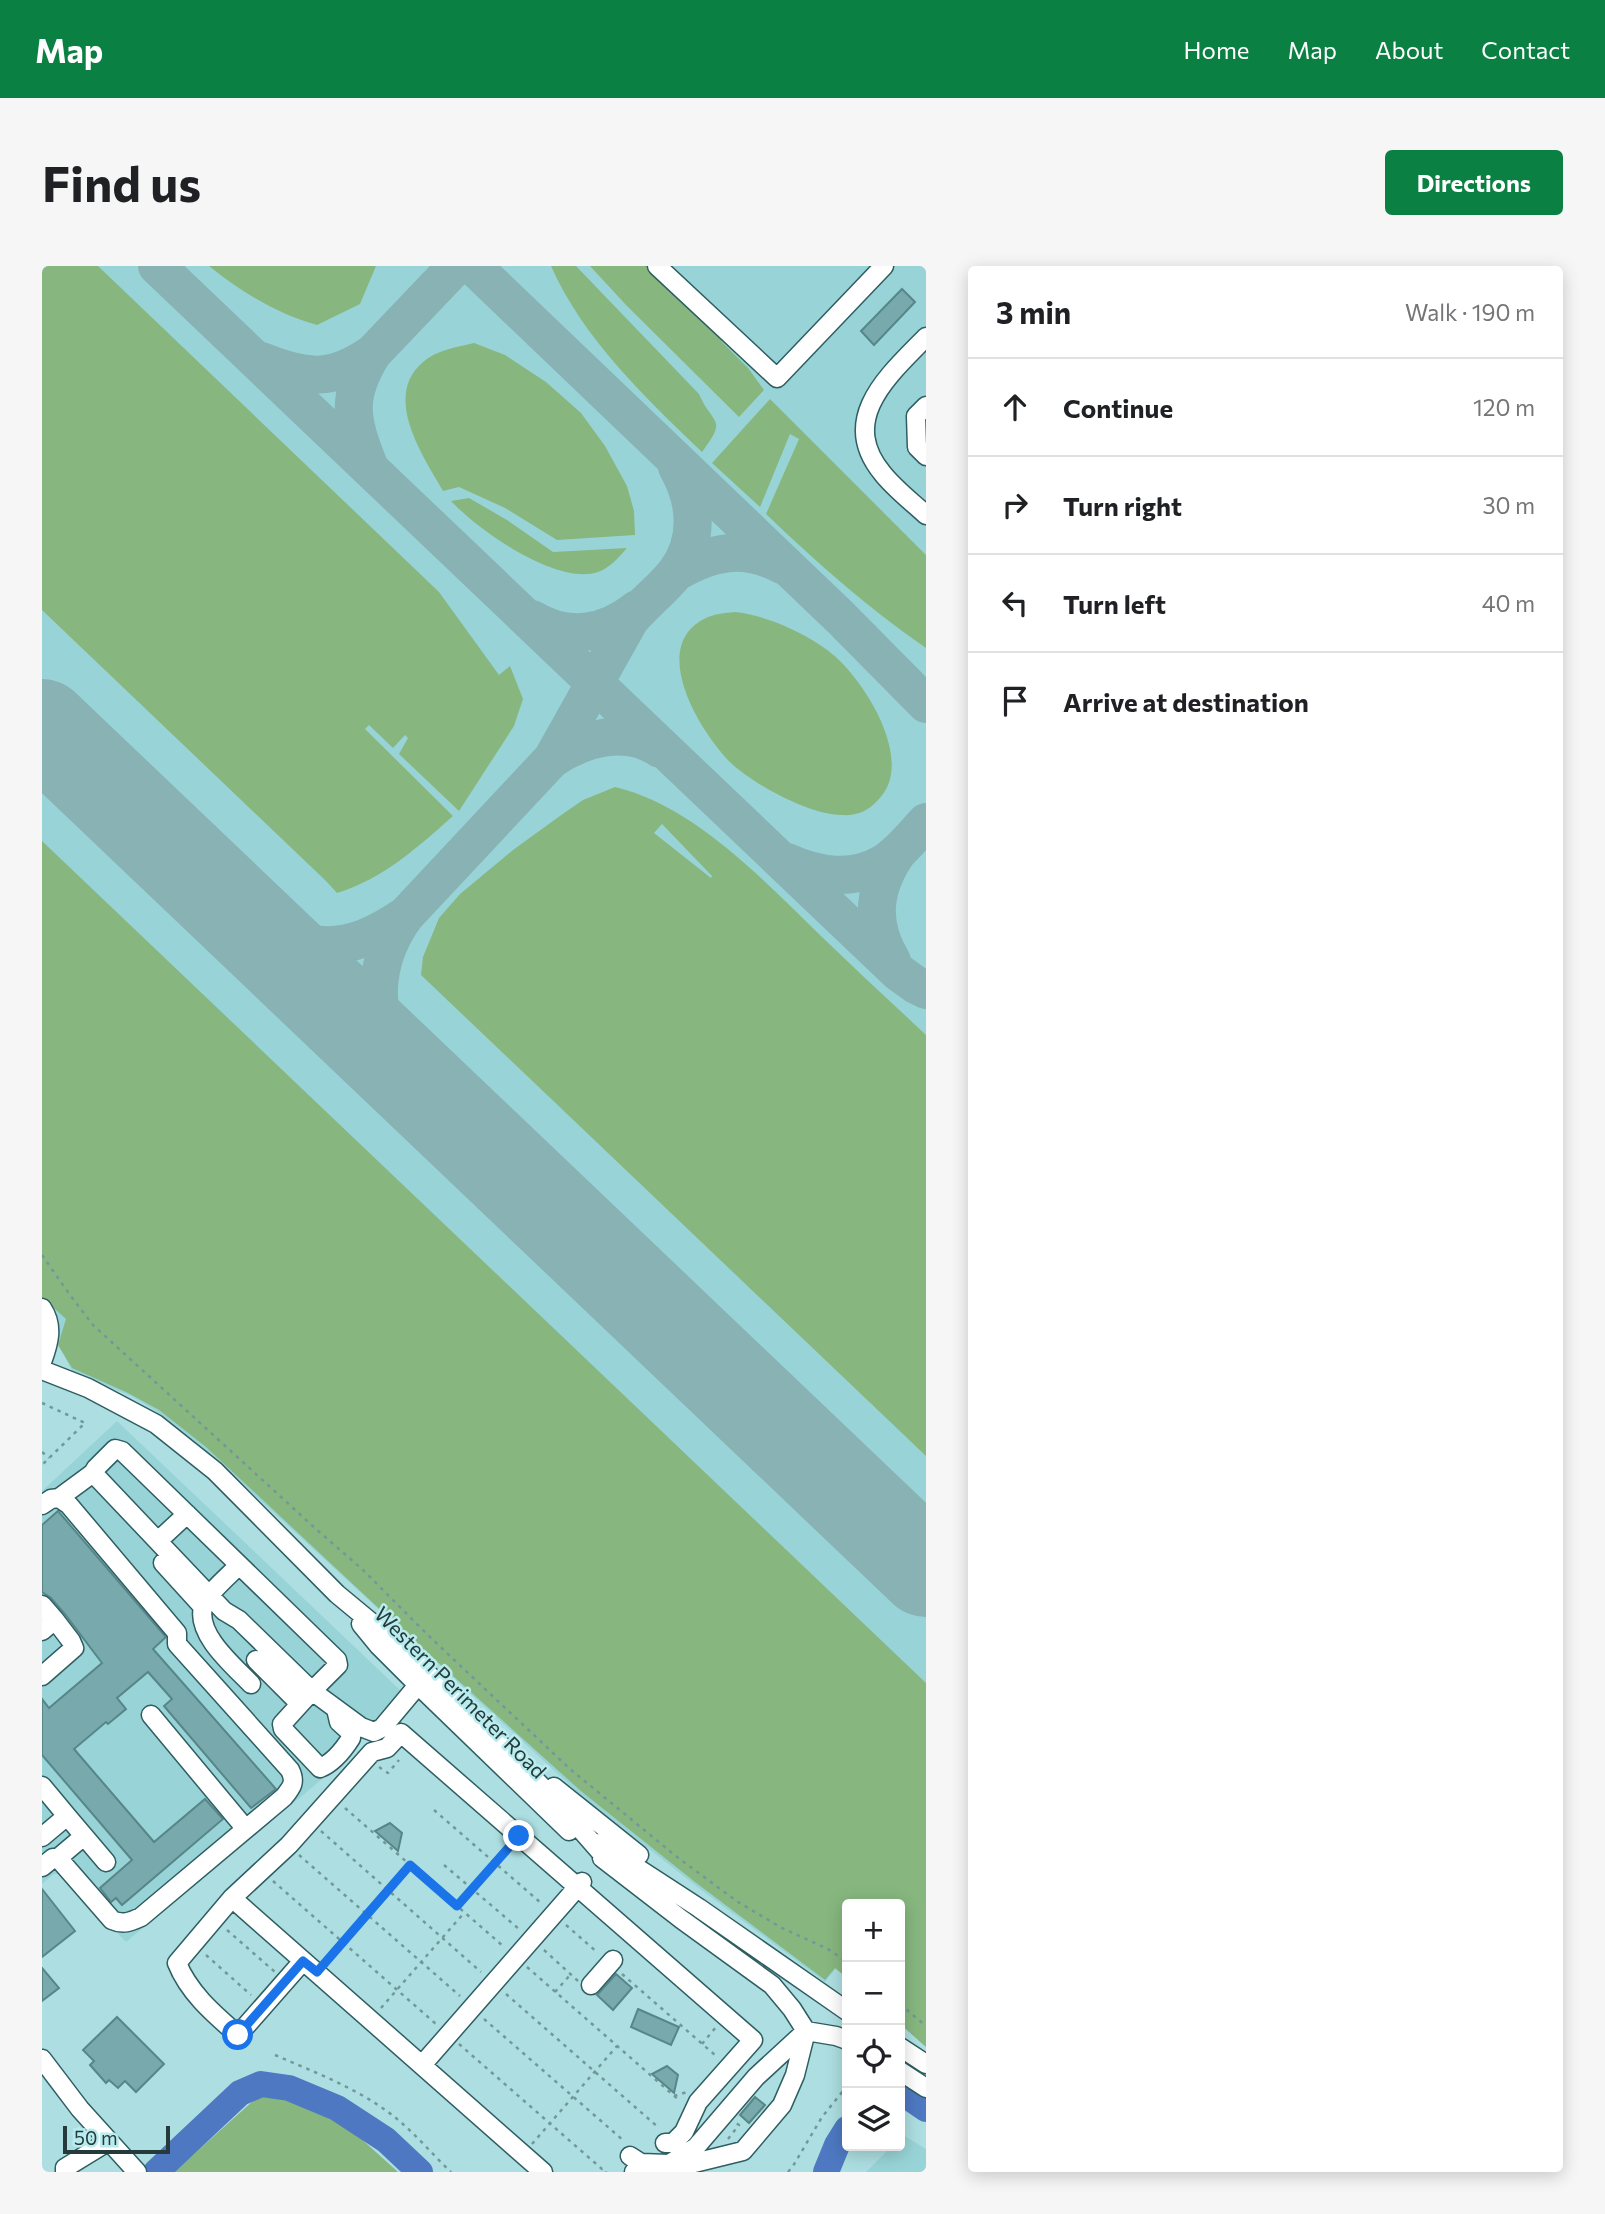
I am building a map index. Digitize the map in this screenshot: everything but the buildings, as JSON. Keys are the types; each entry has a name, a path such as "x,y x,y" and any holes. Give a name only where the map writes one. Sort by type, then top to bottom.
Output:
{"street":[{"path":"657,266 777,378 884,266"},
{"path":"926,337 879,387 869,408 866,431 872,456 882,472 926,515"},
{"path":"926,406 916,416 917,447 926,456"},
{"path":"42,1308 49,1322 50,1340 42,1362"},
{"name":"Western Perimeter Road","path":"42,1370 88,1388 156,1424 215,1471 337,1594 379,1646 556,1819 681,1919 772,1985 806,2031"},
{"path":"42,1505 51,1499 59,1498 89,1476 115,1449 122,1451 337,1660 338,1665 283,1721 283,1728 320,1768 328,1764 351,1738 349,1731 339,1722 336,1709"},
{"path":"89,1476 158,1541 206,1601"},
{"path":"89,1476 206,1601 239,1620 306,1697"},
{"path":"58,1858 112,1920 121,1924 141,1917 284,1797 294,1784 291,1771 177,1644 177,1633 69,1505 59,1498"},
{"path":"158,1541 187,1514"},
{"path":"239,1565 206,1601 204,1625 216,1647 251,1684"},
{"name":"Western Perimeter Road","path":"337,1594 396,1642 495,1739 611,1864"},
{"path":"42,1605 48,1625 71,1641 74,1648 42,1676"},
{"path":"256,1660 306,1697 336,1709 361,1727 374,1731 379,1730 418,1685"},
{"path":"152,1715 246,1828"},
{"path":"310,1967 287,1980 238,2035 203,2003 183,1978 177,1963 232,1898 333,1802 372,1752 387,1748 401,1733 519,1836 580,1884 753,2040 688,2112 684,2132 673,2143 666,2139"},
{"name":"Western Perimeter Road","path":"495,1739 699,1908"},
{"path":"42,1786 106,1863"},
{"path":"42,1837 67,1816"},
{"name":"Western Perimeter Road","path":"556,1819 610,1848 842,2008"},
{"path":"42,1867 53,1858 58,1858 84,1836"},
{"path":"422,2065 580,1884"},
{"path":"232,1898 543,2172"},
{"path":"591,1985 612,1962"},
{"path":"806,2031 842,2038"},
{"path":"630,2158 641,2163 669,2164 696,2147 765,2068 806,2031"},
{"path":"630,2158 674,2168 743,2151 782,2105 795,2075 806,2031"},
{"path":"905,2050 926,2064"},
{"path":"42,2059 80,2109 137,2172"},
{"path":"905,2074 926,2088"},
{"path":"688,2112 711,2128"},
{"path":"65,2172 65,2168 109,2141"}],"path":[{"path":"42,1255 93,1325 362,1569 570,1769 677,1857 738,1902 842,1959"},
{"path":"42,1403 85,1423 42,1465"},
{"path":"42,1452 49,1458"},
{"path":"333,1802 511,1953"},
{"path":"434,1810 546,1908"},
{"path":"316,1827 487,1977"},
{"path":"457,1906 519,1836"},
{"path":"293,1850 465,2001"},
{"path":"310,1967 343,1942 410,1865"},
{"path":"444,1865 524,1934"},
{"path":"270,1878 441,2028"},
{"path":"370,2020 464,1913"},
{"path":"560,1919 715,2055"},
{"path":"220,1923 287,1980"},
{"path":"198,1948 264,2005"},
{"path":"522,1963 688,2112"},
{"path":"555,1992 571,1974"},
{"path":"499,1988 666,2139"},
{"path":"905,2008 926,2026"},
{"path":"478,2013 573,2097 630,2158"},
{"path":"454,2040 606,2172"},
{"path":"523,2154 617,2046"},
{"path":"275,2055 375,2103 394,2116 450,2172"},
{"path":"788,2172 822,2117 845,2088"}],"shaded area":[{"path":"42,266 926,266 926,2045 905,1931 905,1899 842,1899 842,1936 837,1967 825,1982 583,1797 200,1445 156,1411 131,1396 72,1371 57,1342 42,1328"},
{"path":"117,1421 400,1690 327,1775 126,1942 61,1874 54,1874 42,1884 42,1491"},
{"path":"905,2136 926,2149 926,2172 866,2172 887,2151 905,2151"}],"green space":[{"path":"42,266 98,266 439,592 499,675 510,666 523,699 514,726 459,811 399,754 408,738 405,735 393,748 369,725 365,729 453,816 385,871 337,893 42,610"},
{"path":"209,266 376,266 360,304 317,325 260,301"},
{"path":"551,266 576,266 699,394 716,422 714,433 702,452 637,388 598,343 580,318"},
{"path":"590,266 647,266 723,338 721,341 748,368 764,390 739,417"},
{"path":"474,343 505,355 546,382 581,413 605,446 627,486 634,511 635,535 557,540 505,508 459,487 443,491 410,426 406,392 411,376 428,358"},
{"path":"770,399 926,555 926,648 843,584 766,514 799,439 790,434 760,507 712,463"},
{"path":"469,498 553,552 627,548 610,565 598,572 581,574 562,571 519,553 463,513 451,501"},
{"path":"735,612 776,622 818,643 839,660 863,689 884,727 892,767 888,785 870,808 852,815 828,814 783,797 754,781 732,764 707,733 685,691 680,670 680,650 688,632 704,619"},
{"path":"615,787 644,797 700,828 752,870 926,1035 926,1456 421,975 423,957 439,918 460,894 513,850 583,800","holes":["662,824 711,878 654,833"]},
{"path":"42,841 926,1683 926,2047 905,2028 905,1899 842,1899 842,1974 835,1968 825,1980 582,1792 402,1630 206,1447 159,1410 72,1368 58,1345 66,1319 42,1297"},
{"path":"264,2091 347,2126 398,2172 174,2172"}],"waterway":[{"path":"156,2172 240,2093 261,2084 289,2088 337,2108 386,2140 420,2172"},
{"path":"905,2095 926,2109"},
{"path":"826,2172 842,2137"}],"taxiway":[{"path":"157,266 898,972 926,990"},
{"path":"261,361 305,374 318,375 345,369 373,353 456,266"},
{"path":"473,266 841,618 926,704"},
{"path":"369,466 358,435 354,409 358,383 373,353"},
{"path":"552,759 630,620 671,578 684,560 693,520 688,493 677,467"},
{"path":"675,573 702,560 728,553 754,555 782,565"},
{"path":"532,619 559,630 586,632 613,624 637,609"},
{"path":"424,1093 393,1048 385,1031 379,997 388,946 406,915 552,759 578,745 605,738 633,738 660,749"},
{"path":"787,862 810,871 835,875 859,873 888,860 926,822"},
{"path":"892,961 880,933 877,906 883,879 898,852"},
{"path":"245,922 290,939 327,945 364,938 406,915"}],"runway":[{"path":"42,727 926,1569"}],"route":[{"path":"238,2035 303,1961 317,1972 410,1865 457,1906 519,1836"}]}
